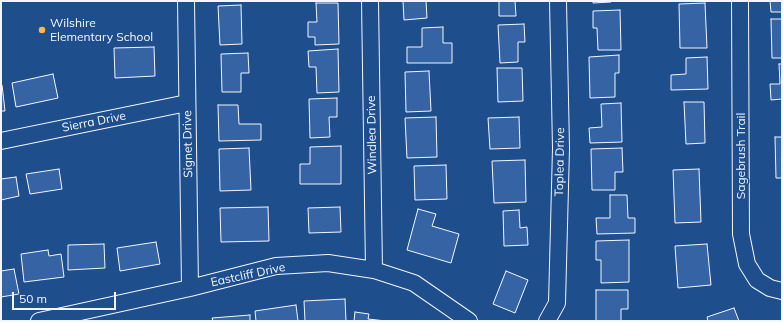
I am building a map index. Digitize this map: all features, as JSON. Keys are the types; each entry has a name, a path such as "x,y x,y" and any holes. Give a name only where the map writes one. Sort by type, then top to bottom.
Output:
{"street":[{"name":"Signet Drive","path":"186,1 190,288"},
{"name":"Windlea Drive","path":"370,1 374,270"},
{"name":"Toplea Drive","path":"547,321 558,302 561,148 558,1"},
{"name":"Sagebrush Trail","path":"740,1 741,234 747,264 757,280 770,288 782,291"},
{"name":"Sierra Drive","path":"1,141 187,103"},
{"name":"Eastcliff Drive","path":"39,321 190,288 276,266 328,263 374,270 414,283 470,321"}],"building":[{"path":"403,1 426,1 427,18 404,20"},
{"path":"499,1 515,1 516,16 499,16"},
{"path":"593,1 611,1 611,2 593,3"},
{"path":"770,1 782,1 782,12 771,12"},
{"path":"316,3 338,3 339,44 315,45 315,37 308,37 308,22 317,22"},
{"path":"705,3 707,48 680,48 679,4"},
{"path":"241,5 242,44 220,45 218,6"},
{"path":"620,10 621,50 598,50 597,28 593,28 593,11"},
{"path":"771,19 782,19 782,58 772,58"},
{"path":"524,24 525,42 518,42 518,62 500,63 498,25"},
{"path":"443,27 443,43 452,43 452,63 407,63 407,47 422,47 422,28"},
{"path":"154,47 155,76 115,78 114,48"},
{"path":"338,49 339,92 317,93 316,67 309,67 308,51"},
{"path":"248,53 249,73 241,73 241,92 222,92 221,54"},
{"path":"619,55 619,73 615,73 615,97 590,98 589,57"},
{"path":"707,57 708,89 671,90 671,75 686,74 686,58"},
{"path":"779,64 782,64 782,99 771,100 770,84 780,84"},
{"path":"497,68 522,68 523,101 498,102"},
{"path":"429,71 431,111 406,112 405,72"},
{"path":"53,74 58,98 16,107 12,83"},
{"path":"2,85 5,111 1,111"},
{"path":"337,98 337,117 329,117 330,137 310,138 309,99"},
{"path":"684,102 704,102 705,143 686,144"},
{"path":"621,103 622,142 590,143 589,128 602,127 601,104"},
{"path":"218,105 238,105 239,124 261,124 261,140 219,141"},
{"path":"436,117 437,157 407,158 405,118"},
{"path":"519,117 520,148 490,149 488,118"},
{"path":"775,137 782,137 782,178 776,178"},
{"path":"341,146 341,184 300,184 300,164 310,164 310,147"},
{"path":"249,148 251,190 220,191 219,149"},
{"path":"622,148 623,172 615,172 615,190 592,190 591,149"},
{"path":"525,160 526,202 494,203 492,161"},
{"path":"446,165 447,199 415,200 414,166"},
{"path":"59,169 62,189 30,194 26,174"},
{"path":"699,169 701,222 675,223 673,170"},
{"path":"16,177 19,196 1,200 1,179"},
{"path":"610,195 627,195 628,218 635,218 635,233 597,234 596,218 610,218"},
{"path":"268,207 269,241 221,242 220,208"},
{"path":"340,207 341,232 309,233 308,208"},
{"path":"418,209 436,214 432,226 459,234 451,263 407,250"},
{"path":"519,210 520,228 527,227 528,245 504,246 503,211"},
{"path":"629,240 629,282 601,283 601,260 596,260 596,241"},
{"path":"156,242 160,264 120,271 117,248"},
{"path":"104,244 105,268 68,270 68,245"},
{"path":"707,244 711,285 678,288 675,246"},
{"path":"48,250 49,256 61,254 64,277 24,282 21,254"},
{"path":"14,269 19,294 1,297 1,271"},
{"path":"506,271 528,280 515,313 493,304"},
{"path":"596,290 628,290 628,309 621,309 621,321 596,321"},
{"path":"345,299 346,321 305,321 304,301"},
{"path":"296,305 298,321 256,321 255,311"},
{"path":"734,308 739,321 708,321 707,317"},
{"path":"355,312 369,314 368,319 386,321 354,321"},
{"path":"250,315 250,321 213,321 212,318"}],"place":[{"name":"Wilshire Elementary School","path":"42,30"}]}
